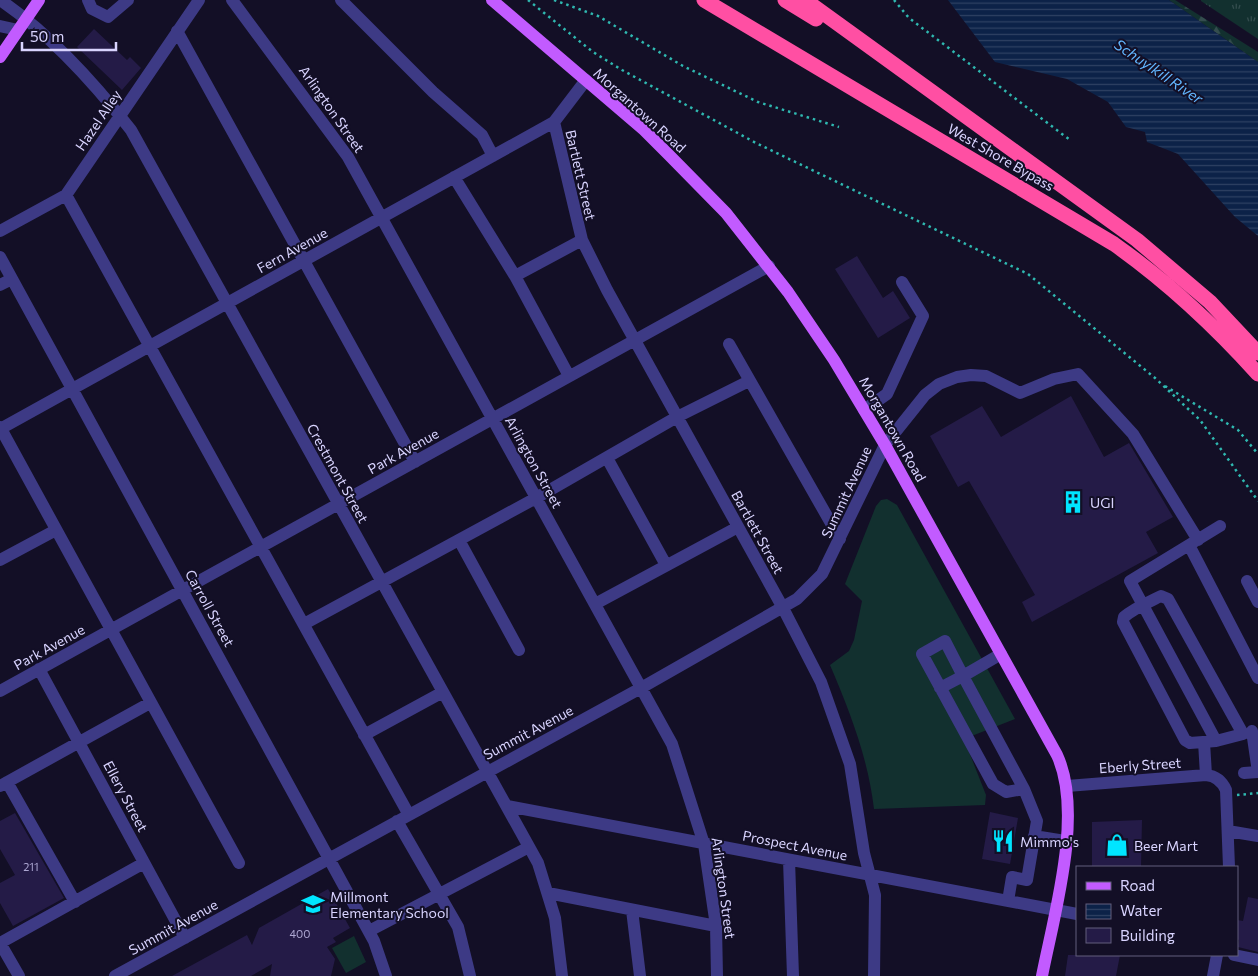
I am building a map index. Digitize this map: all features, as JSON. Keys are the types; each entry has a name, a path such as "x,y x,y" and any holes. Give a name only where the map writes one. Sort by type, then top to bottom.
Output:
{"highway":[{"name":"West Shore Bypass","path":"704,0 1088,227 1146,266 1194,306 1258,374"},
{"path":"724,0 893,113"},
{"path":"785,0 925,88"},
{"name":"West Shore Bypass","path":"805,0 1138,240 1210,302 1258,353"}],"main road":[{"path":"0,57 39,0"},
{"name":"Morgantown Road","path":"492,0 644,130 699,185 769,266 820,337 885,445 1057,755 1067,786 1066,841 1042,976"}],"street":[{"name":"Crestmont Street","path":"0,0 26,18 107,99 131,130 538,863 548,893 559,941 562,976"},
{"path":"88,0 92,9 108,17 128,0"},
{"name":"Hazel Alley","path":"0,231 66,195 199,0"},
{"name":"Arlington Street","path":"232,0 337,138 672,744 704,844 716,926 717,976"},
{"path":"341,0 433,92 482,135 493,156"},
{"path":"0,26 18,30"},
{"path":"177,31 415,462"},
{"name":"Fern Avenue","path":"0,428 554,122 586,80"},
{"name":"Bartlett Street","path":"554,122 582,240 634,340 783,608 814,668 841,736 851,773 874,895 874,976"},
{"path":"454,178 515,276 569,376"},
{"path":"66,195 364,735 439,894 458,927 470,976"},
{"path":"515,276 582,240"},
{"name":"Carroll Street","path":"0,257 369,931 386,976"},
{"name":"Park Avenue","path":"0,691 769,266"},
{"path":"0,285 12,279"},
{"path":"864,410 886,394 923,316 902,282"},
{"path":"729,344 840,539"},
{"name":"Summit Avenue","path":"115,976 641,688 797,599 818,579 840,539 885,445 925,395 938,384 957,377 986,376 1020,393 1054,378 1078,374 1133,434 1194,542"},
{"path":"304,624 536,498 677,417 749,381"},
{"path":"0,428 239,863"},
{"path":"607,458 666,565"},
{"path":"1220,526 1130,581 1144,605 1210,742 1210,777 1222,782 1226,796 1229,866"},
{"path":"595,604 738,527"},
{"path":"0,560 56,530"},
{"path":"459,540 519,650"},
{"path":"1194,542 1258,678"},
{"path":"1247,581 1258,602"},
{"path":"1244,773 1258,772 1251,731 1168,599 1161,596 1124,618 1123,622 1185,740 1190,743 1210,742 1251,731"},
{"path":"1008,901 1012,877 1027,880 1037,821 1024,789 945,642 922,654 993,784 1006,792 1024,789"},
{"path":"940,688 1001,654"},
{"name":"Ellery Street","path":"40,669 185,938"},
{"path":"364,735 443,692"},
{"path":"74,902 3,784 150,703"},
{"name":"Eberly Street","path":"1067,786 1210,777"},
{"name":"Prospect Avenue","path":"507,806 1076,914"},
{"path":"1228,831 1258,836"},
{"path":"1034,836 1066,841"},
{"path":"369,931 529,847"},
{"path":"789,860 793,976"},
{"path":"19,976 0,943 144,863"},
{"path":"548,893 716,926"},
{"path":"632,910 640,976"},
{"path":"1213,976 1217,956"},
{"path":"1238,956 1258,960"}],"path":[{"path":"528,0 593,52 756,143 1028,274 1159,382 1200,420 1258,501"},
{"path":"554,0 598,16 683,66 758,102 839,127"},
{"path":"894,0 909,18 1070,140"},
{"path":"1159,382 1238,430 1258,454"},
{"path":"1226,796 1258,793"}],"green space":[{"path":"1169,0 1175,0 1258,52 1258,62"},
{"path":"1258,0 1258,39 1201,1"},
{"path":"887,499 897,505 1015,719 964,739 986,795 985,805 874,809 863,753 830,665 849,651 854,640 862,601 845,584 876,506 881,500"},
{"path":"354,936 366,962 346,973 332,948"}],"water":[{"name":"Schuylkill River","path":"948,0 1169,0 1258,62 1258,236 1235,217 1178,154 1147,142 1145,132 1126,127 1108,102 1067,79 995,62"}],"building":[{"path":"94,29 127,60 130,57 141,68 122,90 77,47"},
{"path":"857,256 883,298 893,291 910,318 878,338 835,269"},
{"name":"UGI","path":"1071,396 1104,457 1129,443 1173,517 1146,532 1158,553 1032,622 1022,602 1035,595 969,481 958,487 930,436 982,406 1001,437"},
{"name":"Mimmo's","path":"990,812 1018,818 1010,864 982,859"},
{"path":"15,813 64,898 13,926 0,903 0,883 15,875 0,849 0,821"},
{"name":"Beer Mart","path":"1142,820 1141,866 1092,866 1092,822"},
{"name":"Millmont Elementary School","path":"328,889 350,928 333,938 336,942 327,947 335,959 331,976 270,976 272,964 251,976 172,976 247,935 252,945 259,928"},
{"path":"1248,897 1258,899 1258,952 1238,947 1238,920 1243,921"},
{"path":"1068,955 1120,956 1116,976 1065,976"}],"place":[{"name":"UGI","path":"1073,502"},
{"name":"Mimmo's","path":"1003,841"},
{"name":"Beer Mart","path":"1117,845"},
{"name":"Millmont Elementary School","path":"313,904"}]}
